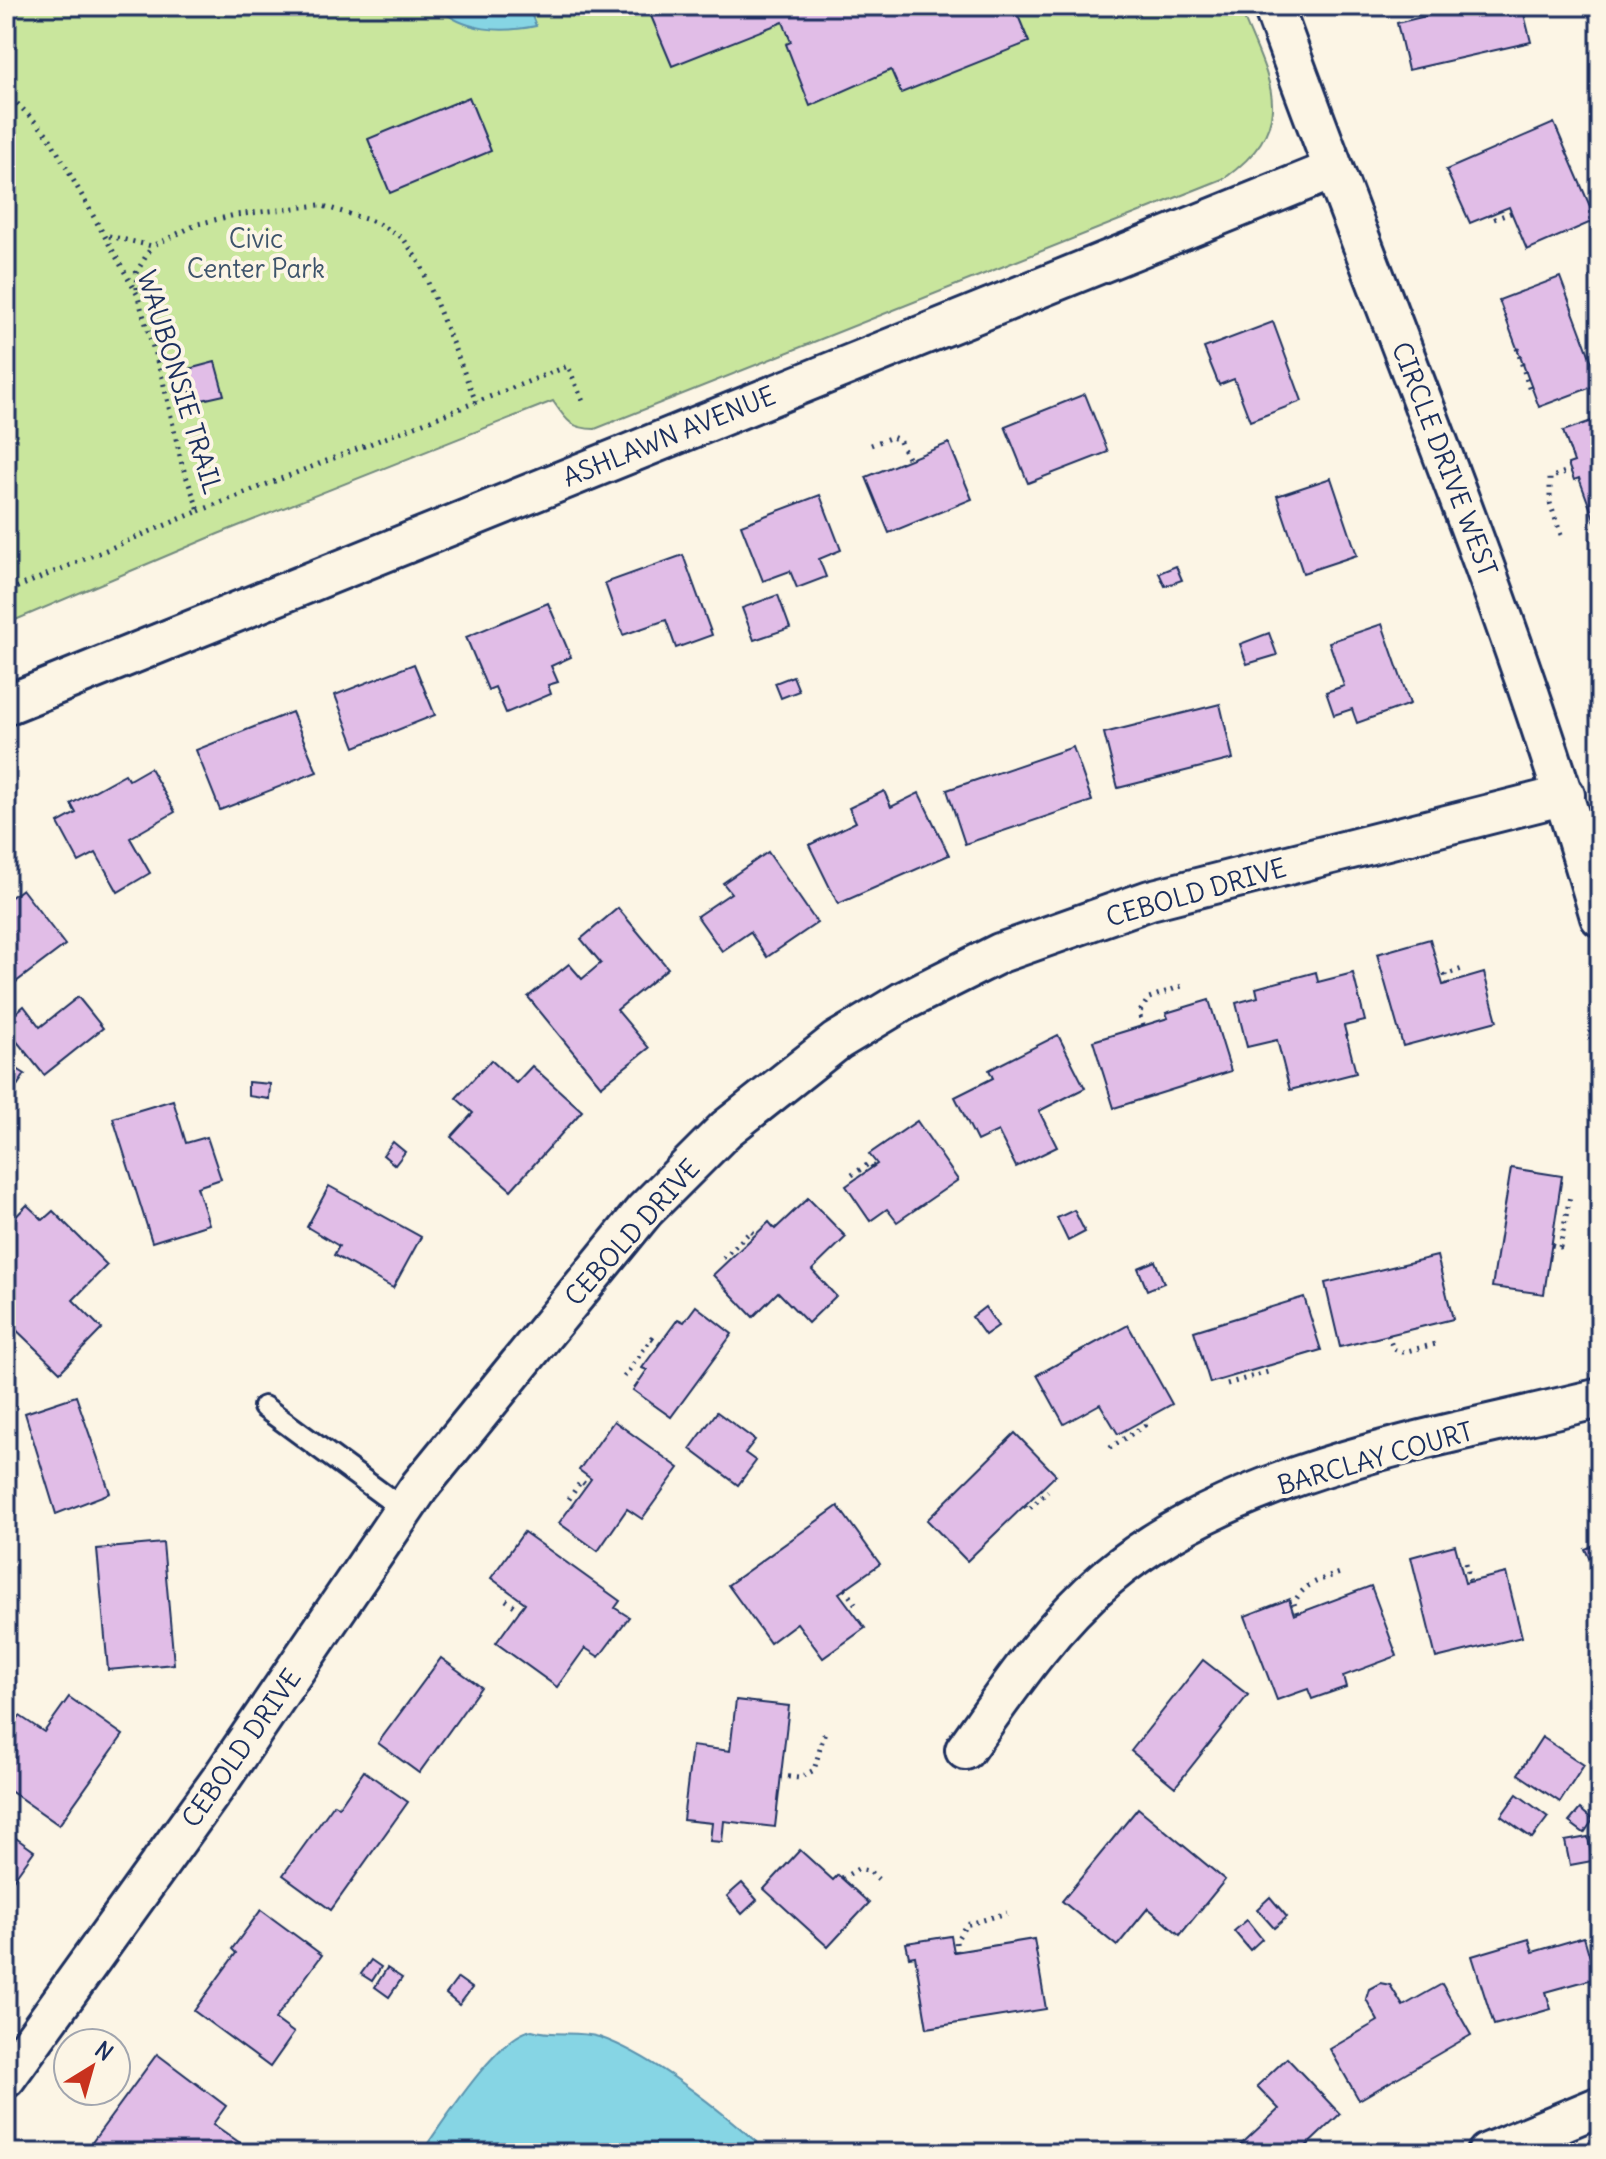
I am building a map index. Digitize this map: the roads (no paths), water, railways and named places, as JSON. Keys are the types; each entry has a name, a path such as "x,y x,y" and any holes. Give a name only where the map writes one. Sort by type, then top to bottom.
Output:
{"street":[{"name":"CIRCLE DRIVE WEST","path":"1273,6 1332,170 1501,604 1565,795 1600,917"},
{"name":"ASHLAWN AVENUE","path":"6,705 1332,170"},
{"name":"CEBOLD DRIVE","path":"6,2078 221,1779 404,1510 644,1211 726,1129 837,1041 902,1002 997,954 1150,900 1565,795"},
{"name":"BARCLAY COURT","path":"965,1750 1041,1645 1107,1578 1146,1548 1218,1506 1313,1470 1600,1398"},
{"path":"1487,2153 1600,2106"}],"lane":[{"path":"264,1407 404,1510"}],"water":[{"path":"437,6 528,6 536,26 497,30 471,26 447,15"},
{"path":"532,2030 591,2035 621,2046 666,2072 769,2153 421,2153 487,2064 518,2036"}],"park label":[{"name":"Civic Center Park","path":"256,253"}]}
